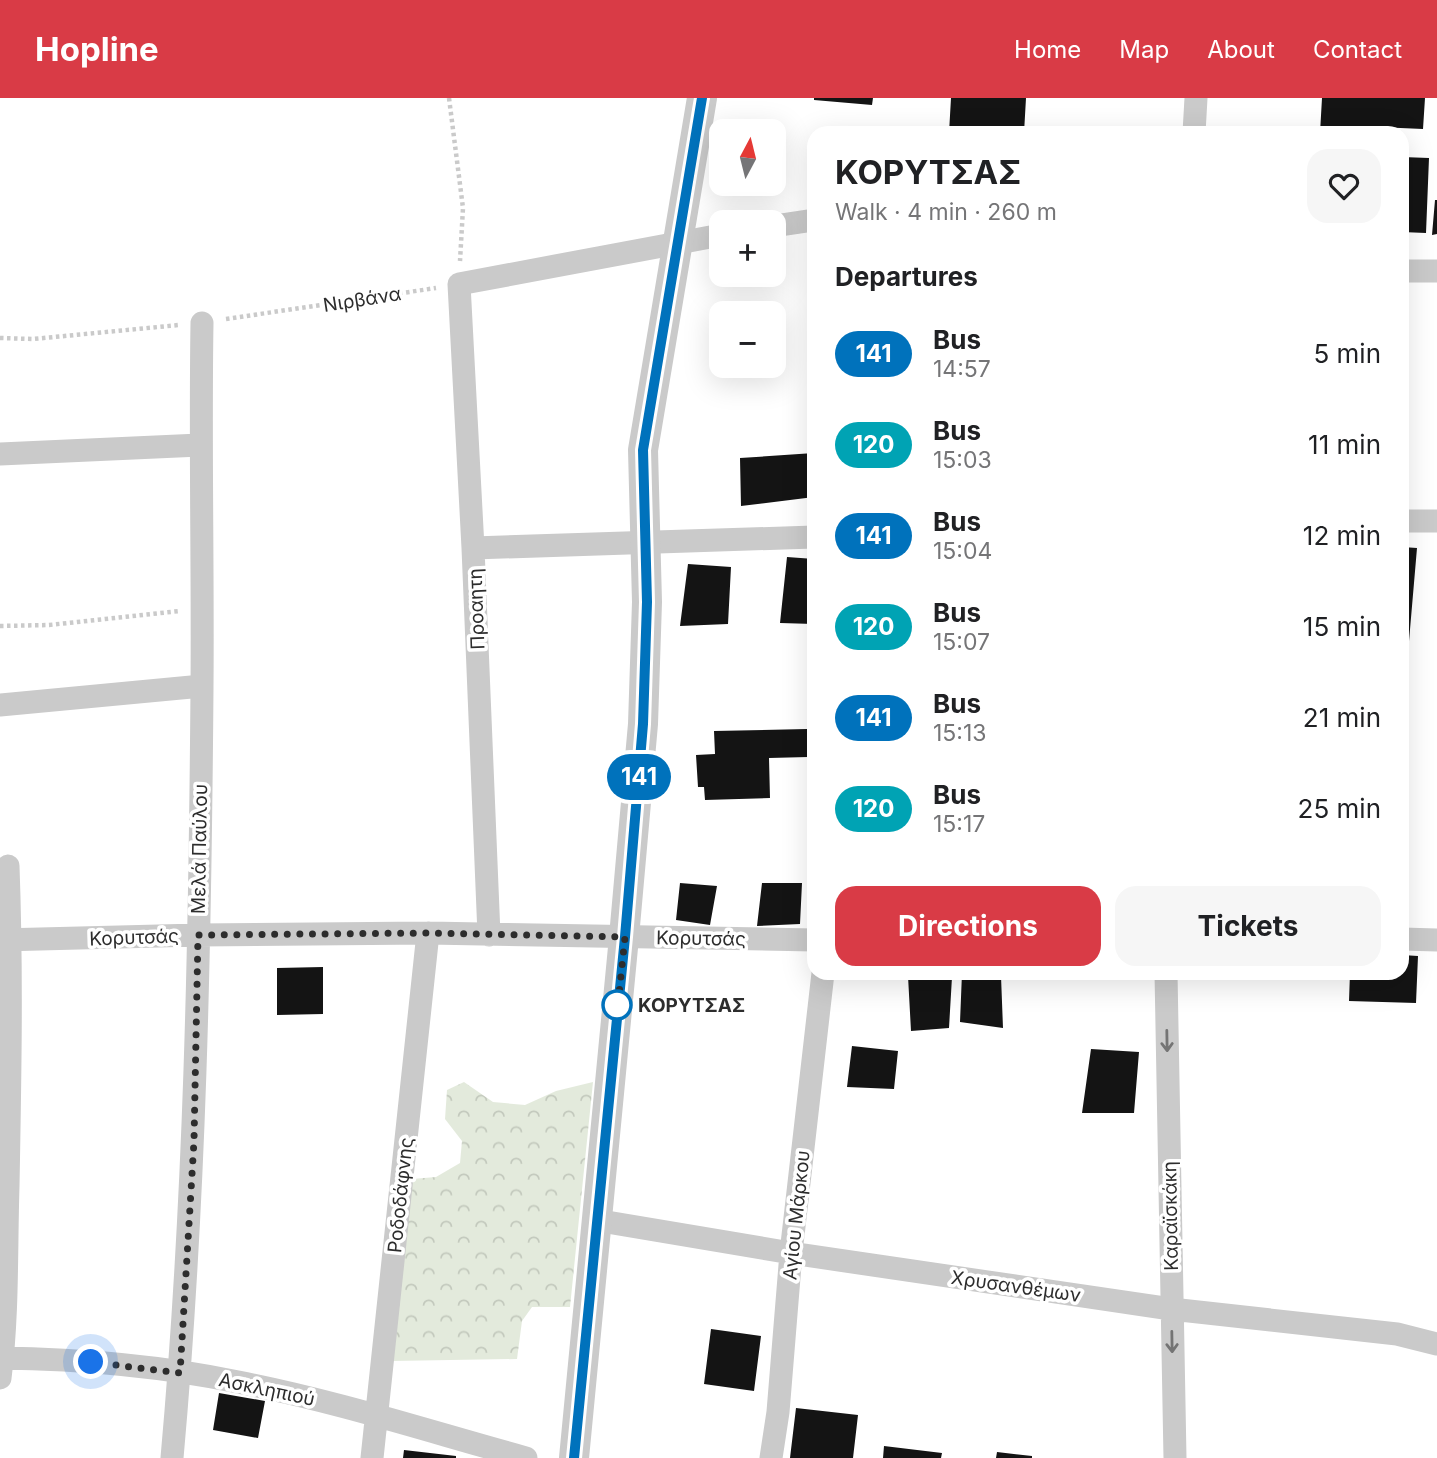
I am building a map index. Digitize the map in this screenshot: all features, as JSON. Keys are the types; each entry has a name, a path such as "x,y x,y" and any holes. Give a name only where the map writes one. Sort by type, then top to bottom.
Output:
{"street":[{"path":"574,1458 643,724 647,602 643,450 702,98"},
{"path":"1194,126 1196,98"},
{"path":"786,224 807,221"},
{"path":"459,284 709,237"},
{"path":"1409,271 1437,271"},
{"name":"Προαητη","path":"459,284 489,935"},
{"name":"Μελά Παύλου","path":"172,1458 194,1141 202,686 202,323"},
{"path":"0,454 200,445"},
{"path":"1409,521 1437,521"},
{"path":"473,548 807,537"},
{"path":"0,705 202,686"},
{"path":"1,1365 8,1186 5,940 8,866"},
{"name":"Κορυτσάς","path":"5,940 428,933 807,940"},
{"name":"Ροδοδάφνης","path":"372,1458 428,933"},
{"path":"1409,939 1437,940"},
{"name":"Αγίου Μάρκου","path":"771,1458 822,980"},
{"name":"Καραϊσκάκη","path":"1166,980 1175,1458"},
{"name":"Χρυσανθέμων","path":"596,1220 791,1253 1171,1309 1397,1334 1437,1344"},
{"name":"Ασκληπιού","path":"1,1365 91,1362 236,1381 376,1415 526,1458"}],"path":[{"path":"449,98 463,208 459,284"},
{"name":"Νιρβάνα","path":"0,338 33,339 202,323 459,284"},
{"path":"0,626 49,625 201,609"}],"green space":[{"path":"464,1082 493,1102 525,1105 556,1091 593,1082 570,1307 532,1307 522,1321 517,1359 391,1361 412,1179 436,1177 460,1163 462,1141 445,1119 447,1090"}],"building":[{"path":"814,98 873,98 872,105"},
{"path":"951,98 1026,98 1024,126 949,126"},
{"path":"1322,98 1425,98 1423,129 1409,128 1409,126 1320,126"},
{"path":"1409,157 1429,158 1426,233 1409,232"},
{"path":"1435,200 1437,234 1432,235"},
{"path":"807,453 807,498 741,506 740,458"},
{"path":"1409,547 1417,548 1409,641"},
{"path":"787,557 807,558 807,624 780,623"},
{"path":"688,564 731,567 728,624 680,626"},
{"path":"807,729 807,757 769,758 770,798 705,800 704,787 698,787 696,755 715,754 714,731"},
{"path":"680,883 717,886 710,925 676,920"},
{"path":"762,883 802,883 800,924 757,926"},
{"path":"1409,955 1418,956 1416,1003 1349,1001 1350,980 1409,980"},
{"path":"323,967 323,1014 277,1015 277,968"},
{"path":"908,980 952,980 949,1028 911,1031"},
{"path":"962,980 1001,980 1003,1028 960,1022"},
{"path":"852,1046 898,1051 894,1089 847,1087"},
{"path":"1091,1049 1139,1052 1134,1113 1082,1113"},
{"path":"711,1329 761,1336 754,1391 704,1384"},
{"path":"219,1393 265,1401 258,1438 213,1430"},
{"path":"796,1408 858,1415 853,1458 790,1458"},
{"path":"884,1446 942,1453 941,1458 883,1458"},
{"path":"404,1450 456,1456 456,1458 403,1458"},
{"path":"997,1452 1032,1456 1032,1458 996,1458"}],"bus line":[{"name":"141","path":"574,1458 643,724 647,602 642,494 643,450 702,98"}],"place":[{"name":"ΚΟΡΥΤΣΑΣ","path":"617,1005"}],"route":[{"path":"91,1362 180,1373 194,1141 198,935 428,933 625,937 617,1014 617,1005"}]}
